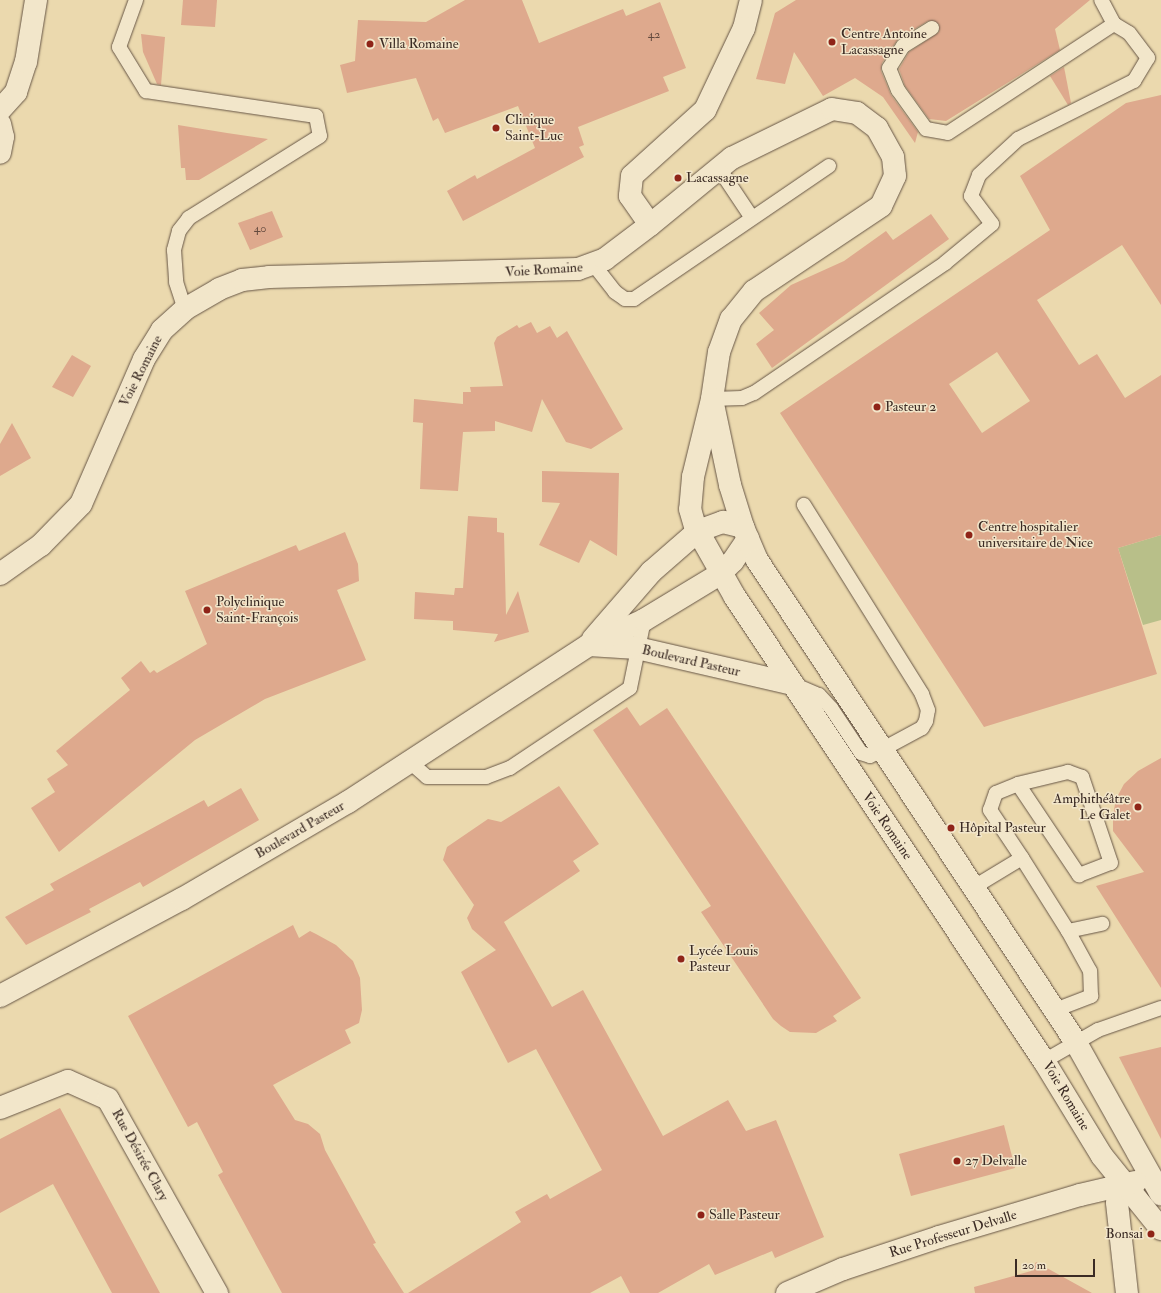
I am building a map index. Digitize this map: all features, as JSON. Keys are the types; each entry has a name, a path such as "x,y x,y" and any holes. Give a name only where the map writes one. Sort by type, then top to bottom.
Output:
{"main road":[{"path":"0,110 16,92 26,62 36,0"},
{"path":"650,225 630,196 632,176 705,110 739,41 751,0"},
{"name":"Voie Romaine","path":"0,574 41,545 81,504 144,359 162,330 185,309 242,280 269,277 532,273 578,270 594,265 650,225 718,167 747,149 815,115 841,109 856,113 883,136 893,157 895,176 886,199 870,215 776,275 738,307 725,331 719,352 712,398 697,453 690,497 690,509 698,531 720,574 1044,1061 1102,1156 1124,1185 1161,1228"},
{"path":"0,124 3,137 0,153"},
{"name":"Voie Romaine","path":"712,398 745,533 774,589 1055,1010 1158,1182"},
{"name":"Boulevard Pasteur","path":"0,996 182,899 412,763 589,645 644,620 720,574 733,561 745,533 723,522 698,531 651,572 589,645"},
{"name":"Boulevard Pasteur","path":"589,645 637,648 793,684"},
{"name":"Rue Désirée Clary","path":"0,1108 68,1081 108,1099 217,1293"},
{"name":"Rue Professeur Delvalle","path":"787,1293 842,1269 939,1237 1124,1185 1158,1182"},
{"path":"1124,1185 1117,1203 1127,1293"}],"lane":[{"path":"136,0 119,47 146,91 316,116 320,136 189,218 179,231 174,250 176,282 185,309"},
{"path":"712,398 742,398 754,393 939,267 992,224 972,196 979,175 1018,139 1134,81 1148,58 1129,33 1114,24 1101,0"},
{"path":"932,28 903,46 889,68 898,90 926,129 948,133 1114,24"},
{"path":"594,265 615,292 625,299 634,299 829,166"},
{"path":"718,167 752,218"},
{"path":"793,684 818,695 831,708 861,753 870,756 882,751 922,728 928,710 919,688 804,505"},
{"path":"412,763 427,777 486,777 510,768 630,688 637,648 644,620"},
{"path":"1018,784 1079,875 1111,863 1082,777 1068,772 1018,784 996,793 990,810 1068,931 1090,971 1091,996 1055,1010"},
{"path":"974,887 1022,858"},
{"path":"1068,931 1102,924"},
{"path":"1044,1061 1098,1030 1161,1008"}],"green space":[{"path":"1161,535 1161,620 1143,625 1118,548"}],"building":[{"path":"183,0 217,0 215,27 181,25"},
{"path":"465,0 522,0 539,43 623,9 626,16 660,2 686,68 663,77 669,91 578,127 584,145 579,147 584,157 463,221 447,191 475,175 477,179 535,148 518,106 445,133 438,118 433,121 416,78 347,93 340,65 355,61 358,20 426,22"},
{"path":"796,0 1090,0 1055,29 1060,50 946,121 929,119 905,86 899,69 909,52 939,32 939,24 928,21 898,39 882,63 881,71 891,95 918,132 915,143 883,97 855,78 823,96 794,52 785,84 756,79 775,13"},
{"path":"141,34 165,37 161,85 157,84 143,52"},
{"path":"1064,67 1071,103 1068,105 1050,76"},
{"name":"Pasteur 2","path":"1161,95 1161,305 1122,245 1037,300 1079,365 1097,354 1125,398 1161,375 1161,535 1118,548 1157,674 984,727 780,413 1050,230 1020,176 1126,103","holes":["997,352 1030,401 982,433 949,384"]},
{"path":"178,125 268,139 199,180 186,180 185,168 181,168"},
{"path":"272,211 283,237 250,250 238,223"},
{"path":"931,214 949,239 772,368 756,344 774,330 759,313 791,285 844,261 886,231 893,240"},
{"path":"531,322 537,333 550,326 557,338 567,331 623,429 591,449 566,442 542,399 532,432 495,421 495,431 463,432 458,491 420,489 423,423 413,422 414,399 463,404 463,392 471,392 470,387 503,386 494,343 497,337 517,325 519,328"},
{"path":"72,355 91,366 73,397 52,387"},
{"path":"12,423 31,458 0,476 0,444"},
{"path":"542,471 619,473 617,556 590,540 579,563 539,545 560,503 542,502"},
{"path":"468,516 497,518 497,532 504,533 506,615 518,591 529,632 494,642 498,634 453,630 453,621 414,619 415,592 454,595 455,588 463,588"},
{"path":"345,532 358,564 359,581 337,590 366,660 265,699 195,740 59,852 31,808 55,792 47,779 68,765 56,751 130,690 121,678 141,661 150,673 154,670 157,673 207,644 185,591 296,545 299,551"},
{"path":"627,707 640,726 667,708 861,998 833,1016 837,1021 816,1033 790,1032 781,1026 773,1019 701,912 711,906 593,730"},
{"path":"1161,758 1161,988 1096,886 1144,872 1113,831 1113,815 1116,799 1124,784 1138,771"},
{"path":"559,786 599,844 573,861 580,871 504,922 552,1007 583,990 663,1136 728,1100 746,1131 776,1120 824,1237 775,1258 772,1251 715,1275 709,1264 658,1293 630,1293 621,1276 590,1293 408,1293 521,1222 515,1212 547,1194 550,1199 602,1170 536,1049 508,1063 461,972 496,950 472,929 467,918 474,905 443,860 447,847 488,819 501,822"},
{"path":"241,788 259,820 143,887 140,882 89,909 91,912 26,945 5,917 54,890 50,884 204,800 208,807"},
{"path":"293,925 299,938 310,931 336,945 353,961 360,978 362,1010 359,1023 345,1030 351,1043 273,1085 295,1120 308,1124 320,1134 325,1150 376,1243 373,1244 404,1293 282,1293 218,1175 223,1172 197,1122 188,1127 128,1016"},
{"path":"1161,1047 1161,1139 1119,1057"},
{"path":"60,1108 160,1293 112,1293 53,1184 0,1213 0,1139"},
{"name":"27 Delvalle","path":"1004,1125 1015,1168 911,1196 899,1154"},
{"path":"1036,1262 1092,1293 975,1293 974,1287 1031,1271"}],"place":[{"name":"Centre Antoine Lacassagne","path":"832,42"},
{"name":"Villa Romaine","path":"370,44"},
{"name":"Clinique Saint-Luc","path":"496,128"},
{"name":"Lacassagne","path":"678,178"},
{"name":"Pasteur 2","path":"877,407"},
{"name":"Centre hospitalier universitaire de Nice","path":"969,535"},
{"name":"Polyclinique Saint-François","path":"207,610"},
{"name":"Amphithéâtre Le Galet","path":"1138,807"},
{"name":"Hôpital Pasteur","path":"951,828"},
{"name":"Lycée Louis Pasteur","path":"681,959"},
{"name":"27 Delvalle","path":"957,1161"},
{"name":"Salle Pasteur","path":"701,1215"},
{"name":"Bonsai","path":"1151,1234"}]}
